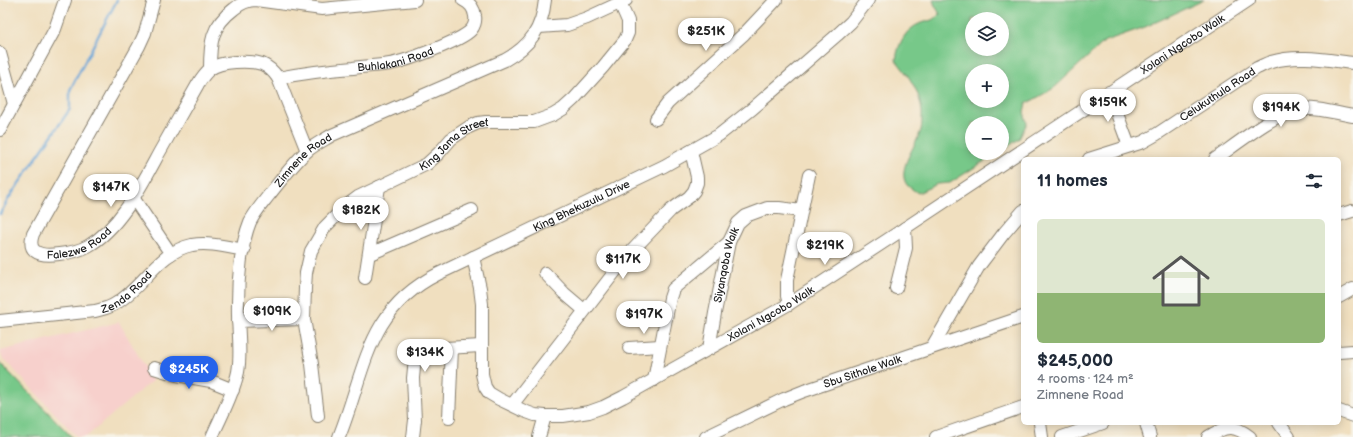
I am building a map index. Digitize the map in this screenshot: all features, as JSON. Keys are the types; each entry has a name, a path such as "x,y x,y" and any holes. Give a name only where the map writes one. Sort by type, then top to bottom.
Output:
{"street":[{"path":"0,130 55,29 65,0"},
{"name":"Falezwe Road","path":"154,0 140,46 33,234 31,242 34,249 39,253 48,255 75,251 89,246 119,218 134,199 198,84 210,69"},
{"path":"307,151 275,73 269,68 255,62 229,63 210,69 210,50 214,30 222,19 246,1 256,0 322,10 415,0"},
{"name":"Buhlakani Road","path":"278,78 397,62 457,39 471,30 475,22 473,9 463,0"},
{"name":"Zimnene Road","path":"212,437 233,390 238,371 239,283 247,232 257,211 307,151 332,135 518,53 530,41 539,27 545,0"},
{"path":"656,119 668,103 744,34 776,0"},
{"name":"King Bhekuzulu Drive","path":"339,437 371,344 391,310 408,293 422,283 473,257 664,166 719,135 752,109 851,22 868,0"},
{"name":"Xolani Ngcobo Walk","path":"473,257 482,304 482,374 485,386 489,393 512,406 535,415 563,416 589,412 623,397 789,304 1249,0"},
{"path":"539,27 567,25 587,18 623,1"},
{"name":"King Jama Street","path":"318,416 312,364 304,318 306,273 311,251 325,228 346,206 358,197 427,164 451,139 469,127 478,123 486,122 534,122 549,117 563,109 603,67 625,40 628,33 628,21 623,1"},
{"path":"0,53 14,104"},
{"name":"Celukuthula Road","path":"1095,157 1143,142 1257,68 1272,62 1314,58 1353,63"},
{"path":"1109,92 1129,146"},
{"path":"1218,157 1277,116 1290,110 1310,109 1330,111 1353,116"},
{"path":"512,406 584,310 627,256 664,217 689,197 694,191 697,183 697,177 691,152"},
{"path":"789,304 787,296 787,280 809,174"},
{"path":"365,278 370,254 379,187"},
{"path":"134,199 171,254"},
{"name":"Siyanqoba Walk","path":"710,349 715,313 730,242 738,223 746,216 767,208 801,211"},
{"path":"370,254 472,210"},
{"path":"1341,214 1352,211"},
{"path":"932,347 979,266 1004,232 1021,213"},
{"path":"896,288 906,248 905,228"},
{"path":"654,380 670,298 674,289 730,242"},
{"name":"Zenda Road","path":"0,321 95,311 109,307 128,294 171,254 186,247 201,244 221,245 244,250"},
{"path":"545,273 564,293 584,310"},
{"path":"1341,296 1353,290"},
{"path":"238,321 304,318"},
{"name":"Sbu Sithole Walk","path":"706,437 797,394 1021,318"},
{"path":"413,437 415,420 415,358 418,354 428,349 481,346"},
{"path":"629,348 660,346"},
{"path":"449,418 452,348"},
{"path":"1341,352 1353,351"},
{"path":"154,368 177,375 211,381 233,390"},
{"path":"936,437 1021,408"},
{"path":"1341,412 1353,416"},
{"path":"539,437 545,416"},
{"path":"1040,425 1042,437"},
{"path":"1062,437 1097,425"},
{"path":"1147,425 1150,437"},
{"path":"1208,437 1218,431 1231,428 1239,429 1250,437"}],"shaded area":[{"path":"119,322 153,381 86,437 77,437 0,353 0,351"}],"green space":[{"path":"933,0 1204,0 1145,27 1105,41 1054,88 1026,104 1024,112 1027,123 1019,139 1009,145 1009,116 965,116 965,160 986,160 950,183 937,184 918,193 907,185 904,179 904,172 905,165 921,130 921,104 913,84 896,60 898,48 907,33 915,26 929,21 940,14"},
{"path":"0,363 68,433 72,437 0,437"}],"waterway":[{"path":"0,214 9,198 70,109 70,90 117,0"}]}
